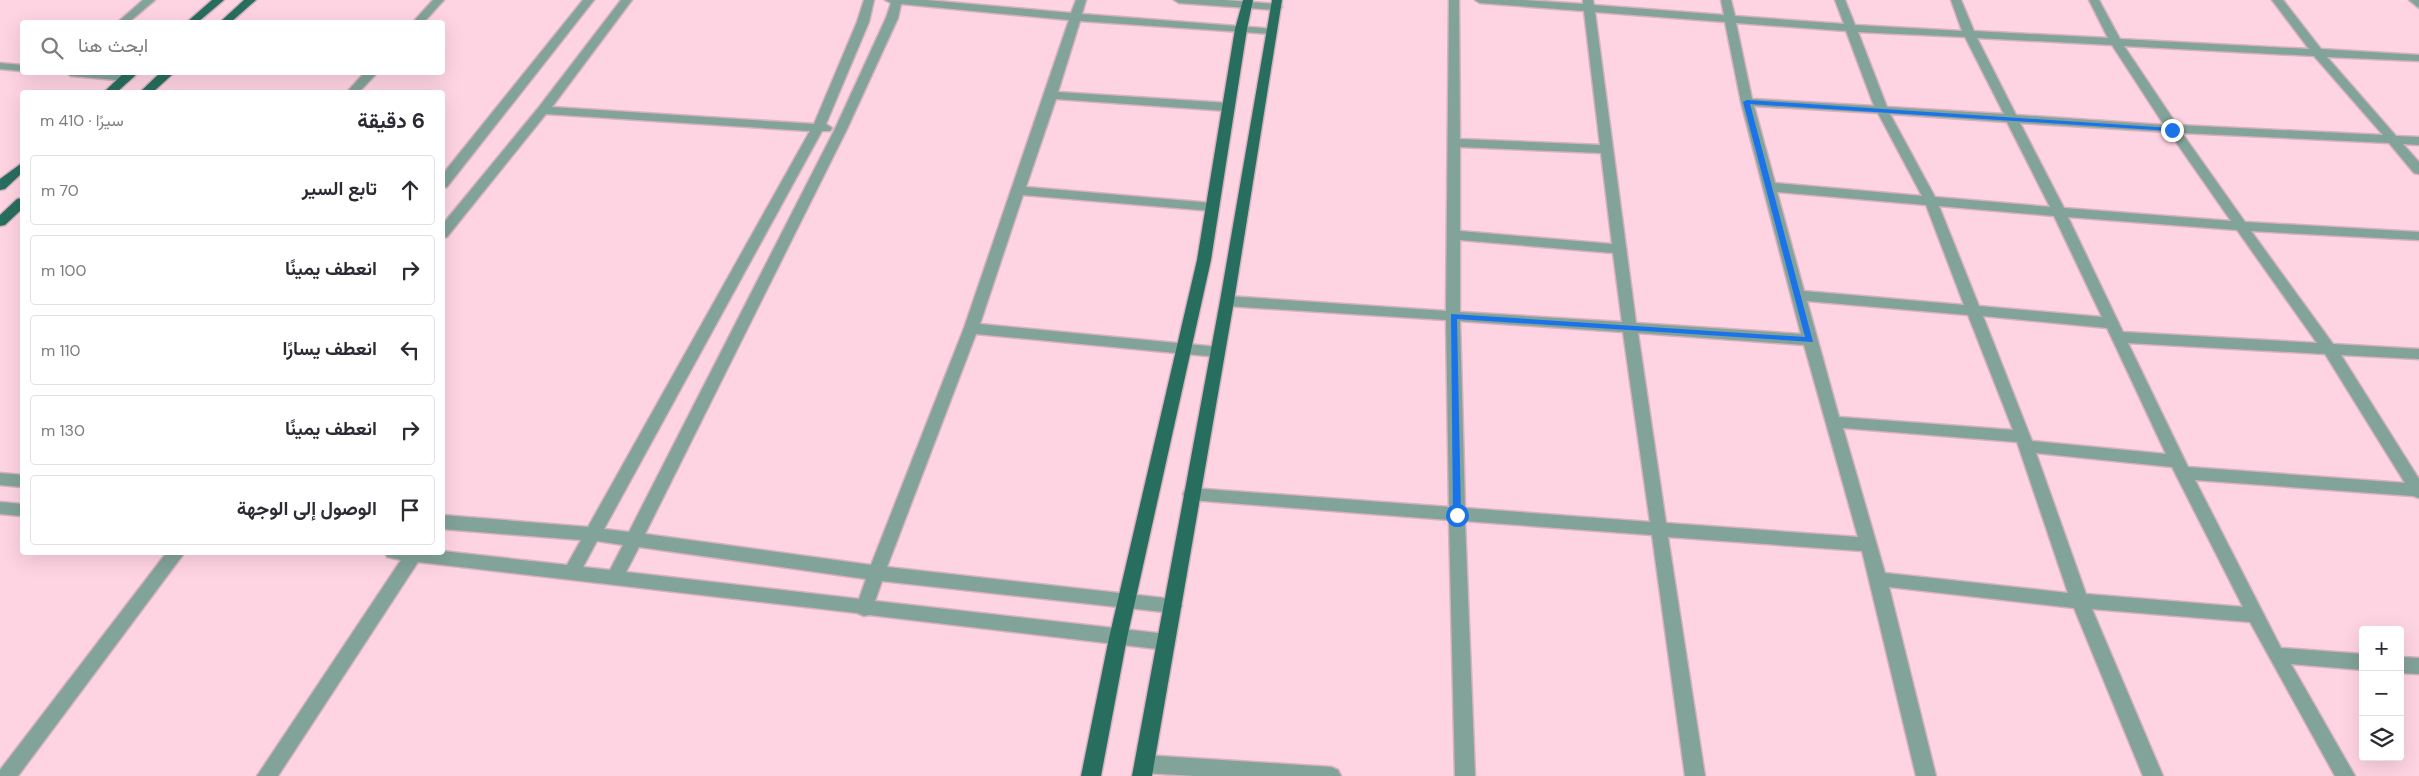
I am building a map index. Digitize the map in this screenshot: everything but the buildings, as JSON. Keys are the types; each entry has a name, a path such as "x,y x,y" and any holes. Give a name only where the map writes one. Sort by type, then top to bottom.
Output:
{"main road":[{"path":"194,20 219,0"},
{"path":"227,20 251,0"},
{"path":"1091,776 1118,638 1182,349 1204,260 1247,2"},
{"path":"1143,770 1218,352 1276,3"},
{"path":"112,90 131,75"},
{"path":"148,90 166,75"},
{"path":"0,186 20,169"},
{"path":"0,222 20,204"}],"street":[{"path":"125,20 150,0"},
{"path":"420,20 439,0"},
{"path":"445,180 589,0"},
{"path":"445,230 543,110 627,0"},
{"path":"571,573 818,128 863,22 869,0"},
{"path":"890,0 1074,17 1272,31"},
{"path":"615,577 840,129 892,18 897,0"},
{"path":"864,609 876,573 972,328 1051,96 1074,17 1081,0"},
{"path":"1179,0 1276,3"},
{"path":"1454,0 1453,143 1455,235 1453,316 1465,776"},
{"path":"1480,0 1589,4 1730,19 1850,28 2419,58"},
{"path":"1726,0 1747,102 1810,340 1869,545 1926,776"},
{"path":"1840,0 1882,110 1931,202 1975,311 2024,442 2080,601 2154,776"},
{"path":"1956,0 1969,34 2059,212 2180,467 2276,655 2344,776"},
{"path":"2094,0 2116,42 2172,130 2330,350 2419,491"},
{"path":"2277,0 2318,53 2419,170"},
{"path":"2414,0 2419,5"},
{"path":"1589,4 1630,330 1695,776"},
{"path":"0,66 20,68"},
{"path":"355,90 369,75"},
{"path":"1051,96 1228,107"},
{"path":"1747,102 2172,130 2419,141"},
{"path":"543,110 840,129"},
{"path":"1453,143 1606,149"},
{"path":"1769,187 1931,202 2241,226 2419,236"},
{"path":"1018,192 1212,207"},
{"path":"1455,235 1620,249"},
{"path":"1798,295 2112,323"},
{"path":"1227,300 1630,330 1810,340"},
{"path":"972,328 1218,352"},
{"path":"2118,337 2419,354"},
{"path":"1834,422 2024,442 2180,467 2419,491"},
{"path":"0,479 20,481"},
{"path":"1191,494 1869,545"},
{"path":"0,508 20,510"},
{"path":"445,522 594,534 876,573 1173,606"},
{"path":"7,776 175,555"},
{"path":"268,776 413,555 615,577 864,609 1166,642"},
{"path":"1878,579 2080,601 2256,615"},
{"path":"2276,655 2359,662"},
{"path":"2404,665 2419,666"},
{"path":"1143,770 1331,776"}],"route":[{"path":"1457,515 1453,316 1630,330 1810,340 1747,102 2172,130"}]}
